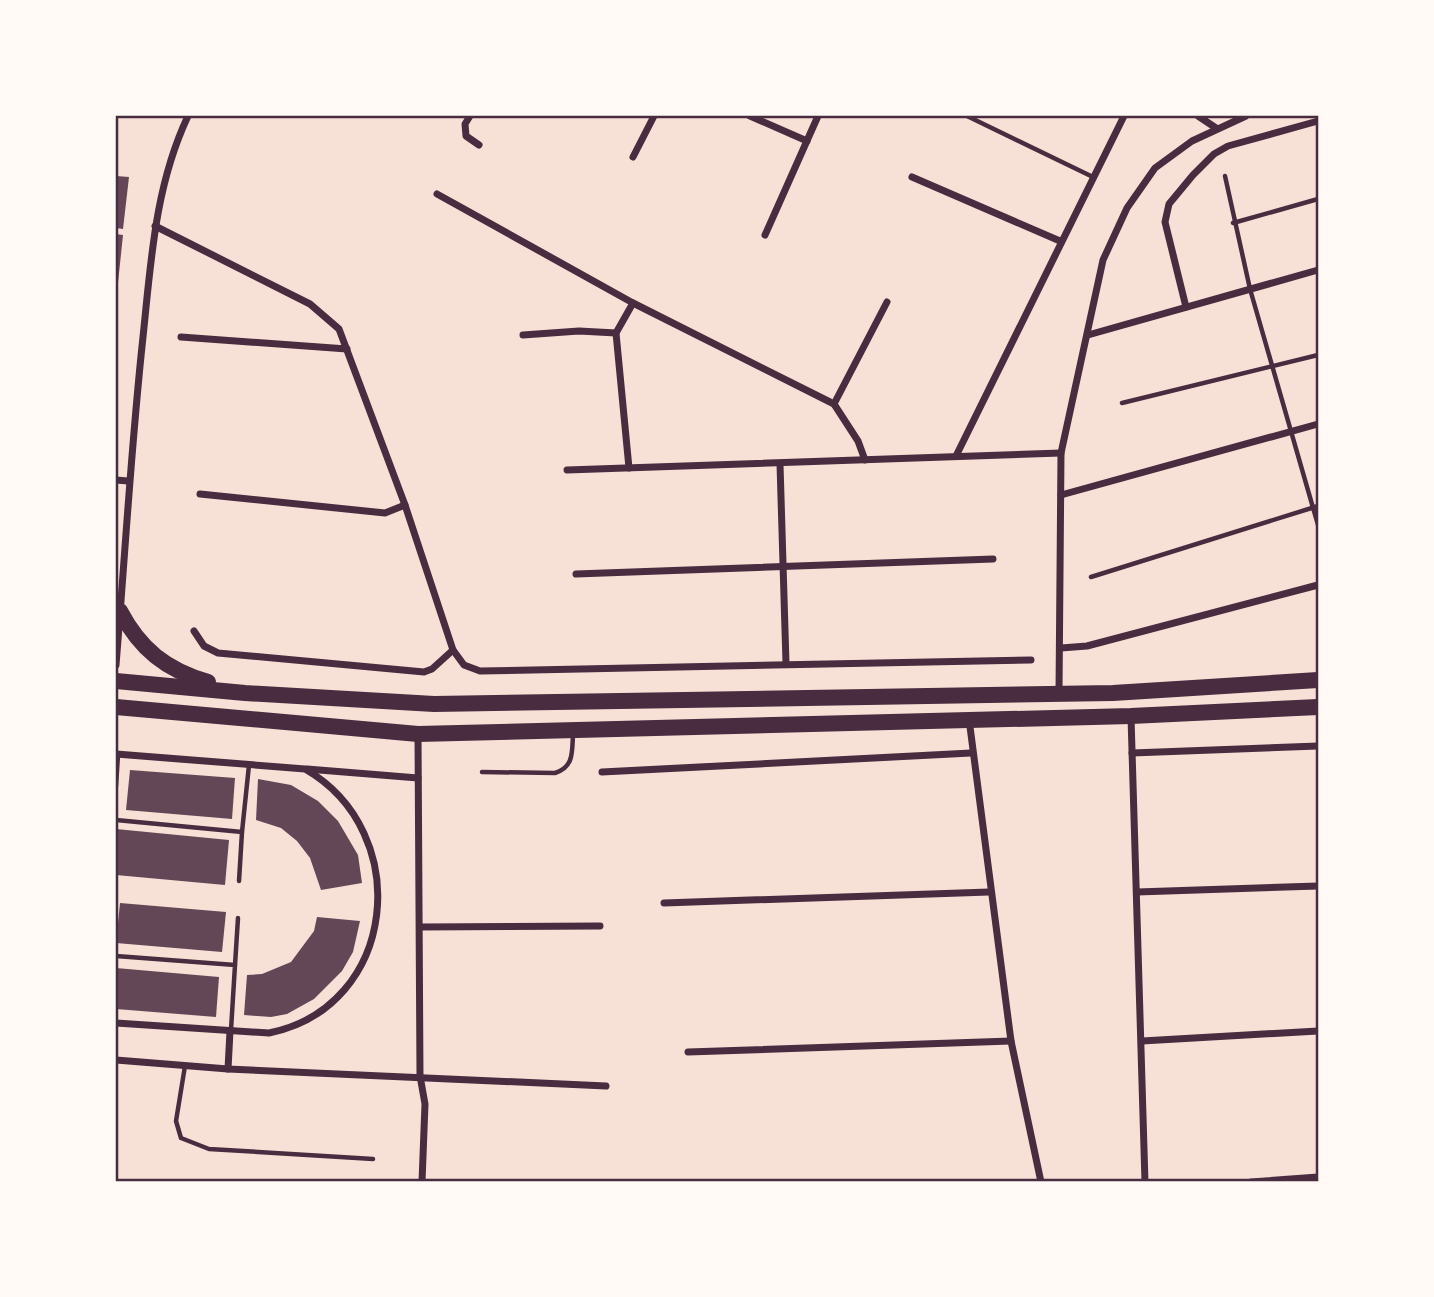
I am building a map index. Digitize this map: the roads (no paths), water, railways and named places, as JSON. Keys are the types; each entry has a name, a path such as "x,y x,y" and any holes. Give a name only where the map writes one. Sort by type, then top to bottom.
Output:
{"main road":[{"path":"118,613 134,639 157,658 190,677 245,693"},
{"path":"116,675 245,693 433,704 1114,693 1318,680"},
{"path":"116,675 125,696 135,704 256,712 308,724"},
{"path":"1114,693 1124,700 1132,716"},
{"path":"116,707 418,734 1132,716 1318,707"}],"street":[{"path":"116,675 128,481 155,226 169,160 188,116"},
{"path":"470,116 465,124 466,136 479,145"},
{"path":"633,157 654,116"},
{"path":"750,116 807,141"},
{"path":"765,235 818,116"},
{"path":"956,456 1124,116"},
{"path":"1198,116 1216,128"},
{"path":"1059,693 1061,453 1103,260 1126,208 1155,168 1216,128 1245,116"},
{"path":"1186,307 1165,222 1169,204 1214,154 1228,146 1318,121"},
{"path":"912,177 1060,242"},
{"path":"437,194 633,303 834,404 858,441 865,460"},
{"path":"155,226 310,304 339,329 404,505 453,650 464,665 480,671 1031,660"},
{"path":"1088,335 1318,270"},
{"path":"834,404 887,302"},
{"path":"629,468 616,333 633,303"},
{"path":"523,335 579,331 616,333"},
{"path":"181,337 347,349"},
{"path":"1061,495 1318,424"},
{"path":"567,470 1061,453"},
{"path":"780,464 786,663"},
{"path":"116,480 128,481"},
{"path":"200,494 385,513 404,505"},
{"path":"576,574 993,559"},
{"path":"1061,648 1087,646 1318,585"},
{"path":"194,631 204,646 218,653 424,672 432,669 453,650"},
{"path":"1132,716 1145,1181"},
{"path":"968,719 1011,1041 1041,1181"},
{"path":"418,734 420,1076 425,1104 422,1181"},
{"path":"1132,753 1318,746"},
{"path":"602,772 971,752"},
{"path":"117,755 418,778"},
{"path":"116,1023 269,1033 291,1028 316,1016 336,1001 355,977 373,932 379,892 369,846 356,818 338,795 322,779 305,769"},
{"path":"1137,892 1318,886"},
{"path":"664,903 989,892"},
{"path":"420,927 600,926"},
{"path":"228,1069 230,1031"},
{"path":"1142,1041 1318,1031"},
{"path":"688,1052 1011,1041"},
{"path":"116,1060 228,1069 606,1086"},
{"path":"1251,1181 1318,1177"}],"lane":[{"path":"967,116 1093,177"},
{"path":"1225,176 1233,223 1250,289 1290,432 1316,507 1318,525"},
{"path":"1233,223 1318,200"},
{"path":"1122,403 1318,355"},
{"path":"1091,578 1316,507"},
{"path":"482,772 555,773 564,770 570,765 574,730"},
{"path":"116,786 117,755"},
{"path":"239,881 249,765"},
{"path":"116,821 242,832"},
{"path":"230,1031 238,918"},
{"path":"116,956 235,965"},
{"path":"186,1065 176,1121 181,1138 209,1149 373,1159"}]}
